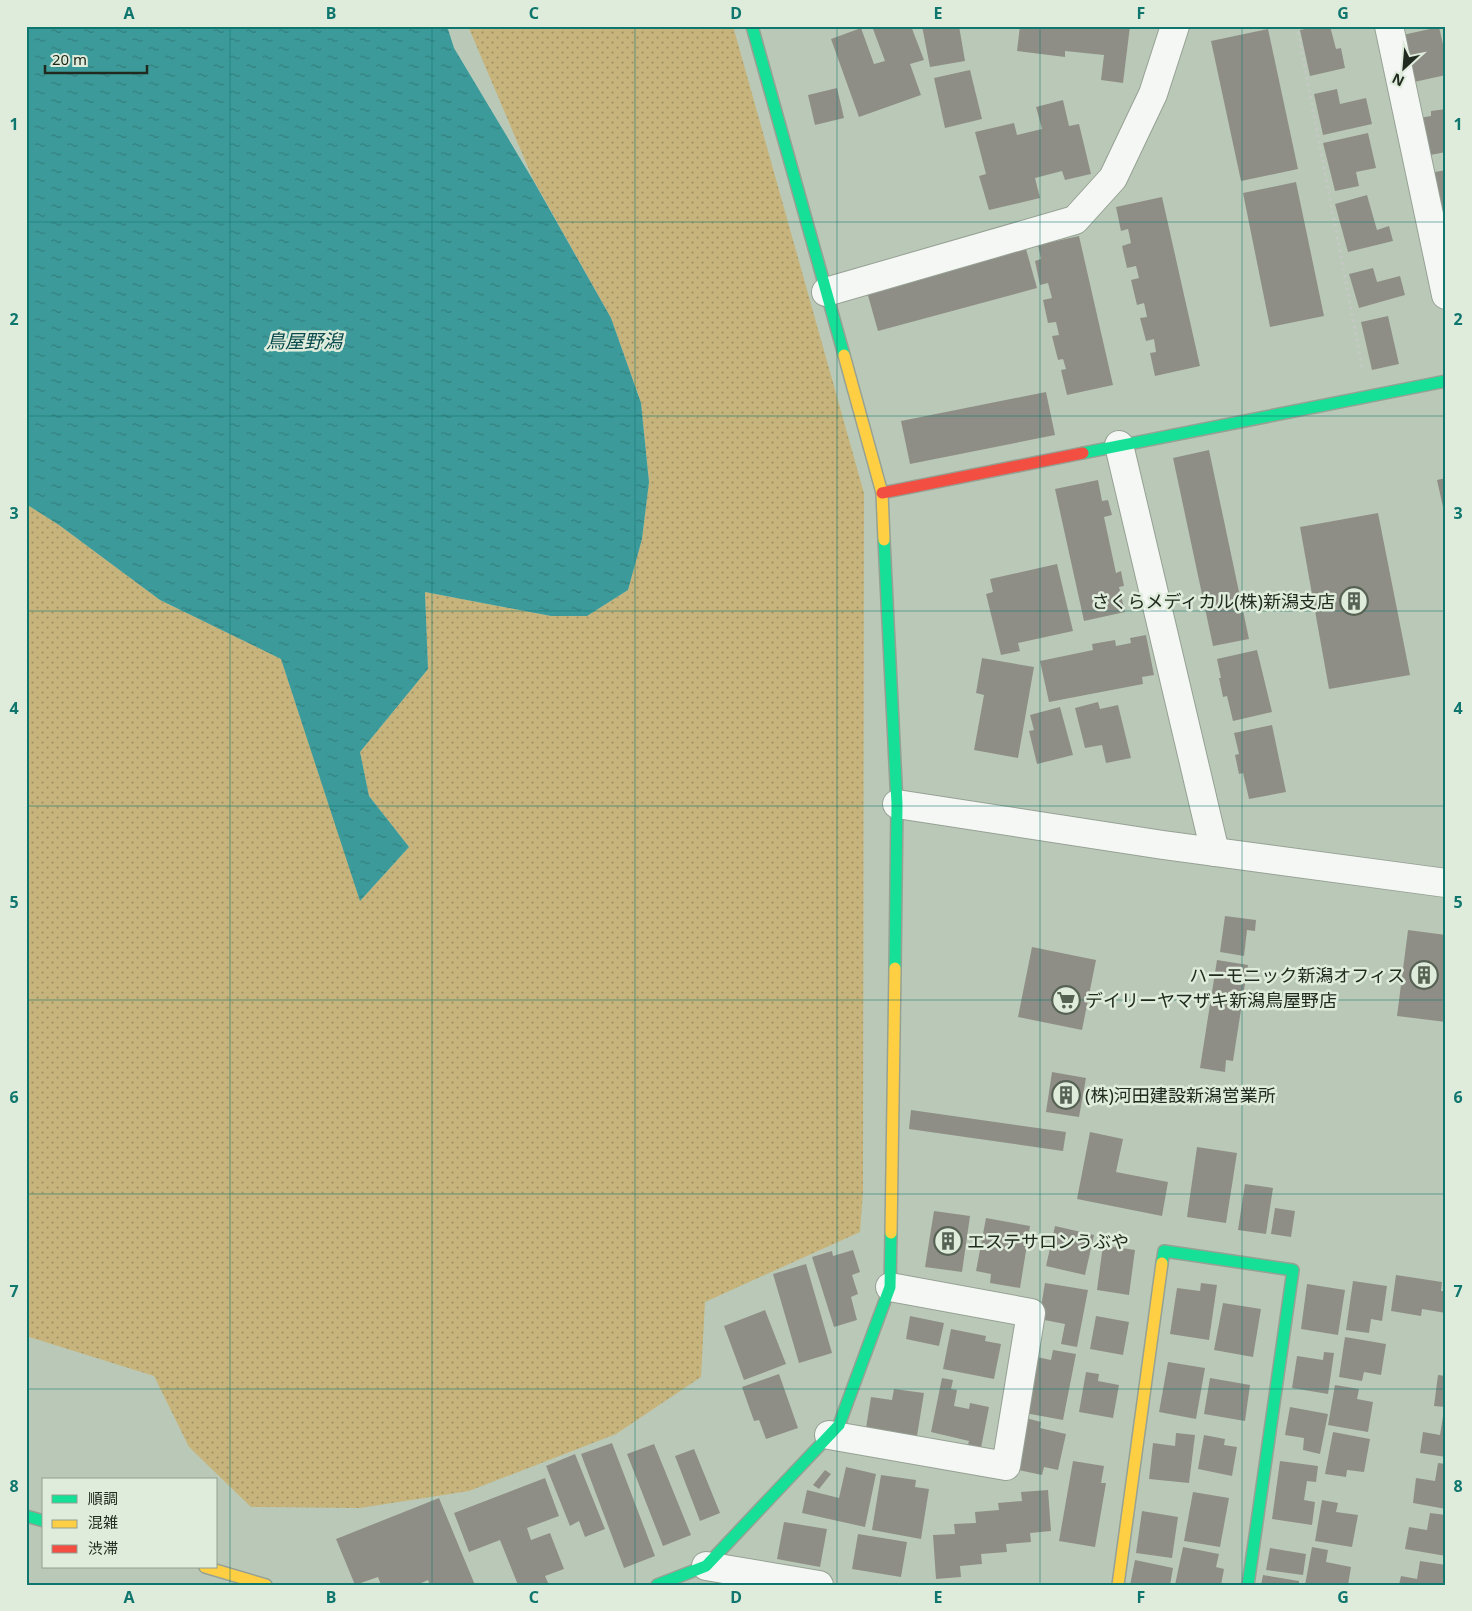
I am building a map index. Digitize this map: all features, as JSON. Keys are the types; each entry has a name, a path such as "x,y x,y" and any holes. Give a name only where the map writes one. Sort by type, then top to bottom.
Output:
{"street":[{"path":"657,1585 706,1566 839,1425 890,1287 897,804 882,493 752,26"},
{"path":"826,292 1075,220 1113,178 1153,94 1175,26"},
{"path":"1390,26 1446,295"},
{"path":"882,493 1446,381"},
{"path":"1119,445 1215,852"},
{"path":"897,804 1215,852 1446,883"},
{"path":"1118,1585 1164,1251 1293,1270 1248,1585"},
{"path":"829,1435 1006,1466 1031,1312 890,1287"},
{"path":"26,1516 42,1520"},
{"path":"706,1566 819,1585"},
{"path":"208,1568 266,1585"}],"path":[{"path":"1297,26 1368,397"}],"shaded area":[{"path":"468,26 733,26 864,493 863,1192 860,1232 705,1302 701,1377 616,1434 469,1491 360,1508 251,1507 189,1447 154,1376 26,1336 26,504 59,525 160,600 281,659 361,900 409,847 369,796 360,752 428,669 425,592 551,616 587,616 628,590 642,539 649,481 641,403 611,318 533,179"}],"water":[{"name":"鳥屋野潟","path":"26,26 447,26 454,48 533,180 611,318 641,403 649,482 642,539 628,590 587,616 551,616 425,592 428,669 360,752 369,796 409,847 360,901 281,659 160,600 59,525 26,504"}],"building":[{"path":"879,26 911,26 924,60 910,64 921,95 859,117 831,39 861,28 874,64 885,61 873,29"},
{"path":"922,26 959,26 965,61 930,67"},
{"path":"1020,26 1130,26 1123,83 1101,80 1104,55 1065,51 1065,57 1017,51"},
{"path":"1330,26 1336,49 1341,48 1345,68 1310,76 1300,30"},
{"path":"1439,27 1446,57 1446,75 1405,84 1398,36"},
{"path":"1268,29 1298,169 1241,181 1211,41"},
{"path":"970,70 982,119 945,128 934,78"},
{"path":"837,88 844,118 815,125 808,95"},
{"path":"1337,89 1340,104 1366,98 1372,124 1323,135 1314,94"},
{"path":"1063,100 1069,126 1079,124 1091,174 1065,180 1062,171 1035,178 1040,198 989,210 979,176 986,174 975,132 1014,123 1017,135 1042,129 1036,107"},
{"path":"1446,109 1446,152 1420,157 1413,119 1431,116 1431,111"},
{"path":"1368,133 1376,168 1356,172 1359,186 1335,191 1323,143"},
{"path":"1446,170 1446,219 1434,221 1424,174"},
{"path":"1296,182 1324,316 1270,327 1243,193"},
{"path":"1367,195 1377,230 1389,226 1393,241 1348,252 1335,204"},
{"path":"1162,197 1200,366 1155,376 1150,353 1156,352 1154,339 1146,341 1140,318 1147,317 1144,303 1137,305 1131,280 1139,278 1136,266 1127,268 1122,246 1131,243 1128,229 1121,231 1116,207"},
{"path":"1079,236 1113,385 1067,395 1061,370 1066,369 1063,359 1058,360 1052,336 1059,335 1056,322 1048,323 1043,300 1052,298 1048,283 1040,285 1035,261 1041,259 1038,245"},
{"path":"1026,249 1037,288 878,331 867,292"},
{"path":"1373,268 1377,282 1400,276 1405,295 1359,308 1349,274"},
{"path":"1388,316 1399,364 1372,370 1361,322"},
{"path":"1046,392 1055,435 910,464 901,421"},
{"path":"1209,450 1249,639 1213,646 1173,458"},
{"path":"1446,478 1446,516 1445,516 1437,480"},
{"path":"1098,480 1102,501 1108,500 1112,515 1104,517 1116,573 1121,571 1124,586 1119,587 1125,612 1084,621 1055,489"},
{"name":"さくらメディカル(株)新潟支店","path":"1378,513 1410,675 1329,689 1300,527"},
{"path":"1057,564 1073,631 1018,643 1020,651 1001,655 986,594 993,592 990,579"},
{"path":"1146,635 1154,675 1142,677 1143,684 1049,702 1040,661 1093,650 1092,644 1115,640 1116,646 1131,643 1130,638"},
{"path":"1257,650 1272,712 1233,721 1227,696 1223,697 1217,659"},
{"path":"982,658 1034,667 1018,758 974,750 984,695 976,693"},
{"path":"1098,702 1100,709 1118,705 1131,758 1106,763 1102,745 1085,748 1075,708"},
{"path":"1060,707 1073,755 1037,764 1029,731 1034,730 1030,715"},
{"path":"1272,725 1286,792 1249,799 1243,773 1239,774 1235,755 1239,754 1234,733"},
{"path":"1225,916 1256,920 1255,931 1247,930 1244,956 1220,952"},
{"name":"ハーモニック新潟オフィス","path":"1408,930 1446,935 1446,1022 1397,1016"},
{"path":"1032,947 1096,960 1082,1030 1018,1017"},
{"path":"1217,960 1248,965 1233,1061 1226,1060 1225,1072 1200,1068"},
{"name":"(株)河田建設新潟営業所","path":"1052,1072 1086,1078 1079,1117 1046,1112"},
{"path":"911,1110 1066,1132 1063,1151 909,1129"},
{"path":"1090,1132 1123,1139 1116,1172 1168,1182 1162,1216 1077,1199"},
{"path":"1197,1147 1237,1153 1226,1223 1187,1217"},
{"path":"1245,1184 1273,1188 1266,1234 1238,1230"},
{"path":"1275,1208 1295,1211 1291,1237 1271,1234"},
{"name":"エステサロンうぶや","path":"934,1211 970,1216 962,1272 925,1267"},
{"path":"986,1218 1030,1226 1020,1288 990,1283 991,1274 976,1271"},
{"path":"1055,1226 1094,1235 1085,1275 1046,1266"},
{"path":"1103,1245 1135,1250 1129,1295 1097,1290"},
{"path":"853,1250 860,1272 852,1275 858,1294 851,1297 857,1320 834,1327 812,1257 832,1251 833,1256"},
{"path":"806,1264 832,1353 799,1363 773,1274"},
{"path":"1396,1275 1442,1282 1441,1291 1446,1291 1446,1313 1422,1309 1421,1316 1391,1311"},
{"path":"1353,1281 1387,1286 1382,1321 1371,1319 1369,1333 1346,1330"},
{"path":"1045,1283 1088,1290 1077,1347 1061,1344 1065,1324 1039,1319"},
{"path":"1201,1283 1217,1285 1209,1340 1170,1334 1177,1288 1200,1291"},
{"path":"1307,1284 1345,1290 1338,1335 1301,1329"},
{"path":"1223,1303 1261,1309 1253,1357 1214,1350"},
{"path":"765,1310 786,1364 744,1380 724,1326"},
{"path":"910,1316 944,1323 939,1346 906,1339"},
{"path":"1096,1316 1129,1322 1123,1355 1090,1349"},
{"path":"951,1329 986,1336 985,1341 1001,1344 994,1379 943,1369"},
{"path":"1345,1337 1386,1344 1381,1375 1364,1372 1362,1381 1339,1377"},
{"path":"1053,1350 1076,1354 1063,1420 1025,1413 1037,1357 1051,1360"},
{"path":"1324,1352 1334,1353 1328,1394 1292,1388 1297,1356 1323,1360"},
{"path":"1168,1362 1205,1368 1196,1419 1159,1412"},
{"path":"1086,1372 1099,1374 1098,1381 1119,1385 1113,1418 1079,1412"},
{"path":"779,1374 798,1428 766,1439 759,1420 754,1421 742,1387"},
{"path":"1438,1375 1446,1376 1446,1407 1434,1406"},
{"path":"942,1378 953,1380 951,1389 957,1390 954,1406 969,1409 970,1403 989,1407 981,1448 968,1445 969,1441 931,1432"},
{"path":"1210,1378 1250,1385 1245,1421 1204,1414"},
{"path":"1335,1385 1359,1389 1357,1399 1373,1402 1368,1432 1328,1425"},
{"path":"894,1389 924,1393 917,1436 866,1428 871,1397 892,1400"},
{"path":"1290,1407 1328,1414 1320,1454 1303,1450 1304,1438 1285,1435"},
{"path":"1443,1416 1446,1417 1446,1457 1420,1453 1423,1432 1440,1435"},
{"path":"1026,1418 1041,1422 1040,1428 1066,1434 1058,1470 1044,1467 1042,1475 1014,1469"},
{"path":"1333,1432 1370,1439 1364,1472 1347,1470 1346,1477 1325,1474"},
{"path":"1176,1433 1195,1435 1189,1483 1149,1479 1153,1443 1175,1446"},
{"path":"1204,1435 1225,1439 1224,1445 1237,1447 1232,1476 1198,1469"},
{"path":"612,1443 655,1556 624,1568 581,1454"},
{"path":"654,1444 691,1535 663,1546 627,1454"},
{"path":"694,1449 720,1513 700,1521 675,1456"},
{"path":"575,1454 605,1529 585,1537 579,1521 570,1526 546,1466"},
{"path":"1073,1461 1104,1466 1101,1483 1106,1483 1095,1547 1059,1541"},
{"path":"1280,1461 1318,1466 1316,1482 1307,1481 1304,1500 1315,1502 1312,1525 1272,1519"},
{"path":"1438,1463 1446,1464 1446,1509 1413,1503 1416,1478 1435,1481"},
{"path":"846,1467 876,1474 865,1527 802,1513 807,1490 839,1498"},
{"path":"825,1470 831,1474 819,1489 813,1485"},
{"path":"881,1475 916,1480 915,1487 929,1489 921,1539 872,1530"},
{"path":"545,1478 559,1516 527,1528 531,1540 550,1533 564,1569 545,1576 549,1585 518,1585 500,1540 469,1552 454,1513"},
{"path":"1048,1490 1051,1531 1030,1533 1031,1542 1006,1544 1007,1552 981,1554 982,1564 960,1566 961,1577 936,1579 933,1535 955,1534 954,1524 976,1523 975,1512 999,1510 998,1503 1022,1501 1021,1492"},
{"path":"1193,1492 1229,1498 1220,1547 1184,1541"},
{"path":"439,1498 475,1585 430,1585 428,1580 417,1585 381,1585 378,1577 355,1585 336,1539"},
{"path":"1322,1500 1338,1503 1336,1512 1358,1515 1352,1547 1315,1541"},
{"path":"1142,1511 1178,1517 1172,1558 1136,1553"},
{"path":"1430,1513 1446,1515 1446,1556 1405,1549 1409,1527 1427,1530"},
{"path":"784,1522 827,1529 820,1567 777,1559"},
{"path":"858,1534 907,1542 901,1577 852,1569"},
{"path":"1183,1547 1219,1554 1216,1567 1224,1569 1221,1585 1175,1585"},
{"path":"1312,1547 1328,1550 1326,1562 1351,1567 1348,1585 1305,1585"},
{"path":"1270,1548 1306,1554 1303,1575 1266,1570"},
{"path":"1135,1560 1173,1568 1170,1585 1130,1585"},
{"path":"1420,1561 1446,1565 1445,1585 1399,1585 1401,1576 1417,1579"},
{"path":"1263,1575 1299,1581 1299,1585 1261,1585"}],"traffic: fast":[{"path":"752,26 844,355"},
{"path":"1083,453 1446,381"},
{"path":"884,540 897,804 895,968"},
{"path":"657,1585 706,1566 839,1425 890,1287 891,1233"},
{"path":"1162,1263 1164,1251 1293,1270 1248,1585"},
{"path":"26,1516 42,1520"}],"traffic: slow":[{"path":"844,355 882,493 884,540"},
{"path":"891,1233 895,968"},
{"path":"1118,1585 1162,1263"},
{"path":"208,1568 266,1585"}],"traffic: jam":[{"path":"882,493 1083,453"}],"place":[{"name":"さくらメディカル(株)新潟支店","path":"1354,601"},
{"name":"ハーモニック新潟オフィス","path":"1424,975"},
{"name":"デイリーヤマザキ新潟鳥屋野店","path":"1066,1000"},
{"name":"(株)河田建設新潟営業所","path":"1066,1095"},
{"name":"エステサロンうぶや","path":"948,1241"}]}
